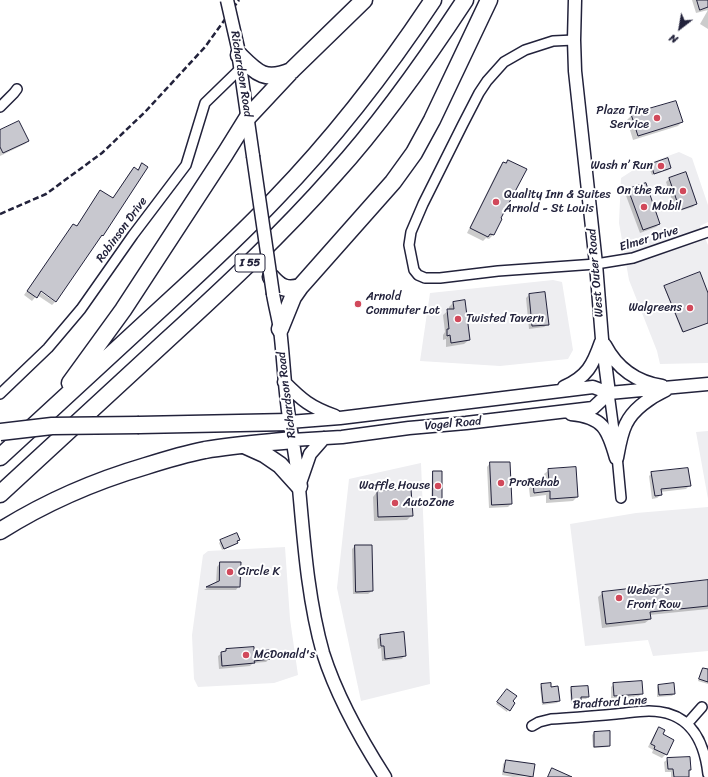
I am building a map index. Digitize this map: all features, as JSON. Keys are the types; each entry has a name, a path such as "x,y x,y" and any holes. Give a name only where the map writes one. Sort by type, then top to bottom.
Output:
{"highway":[{"path":"49,412 123,310 221,161 248,117 292,70 364,0"},
{"name":"I 55","path":"0,457 213,260 276,198 330,138 363,97 433,0"},
{"name":"I 55","path":"0,494 243,270 306,207 392,105 465,0"},
{"path":"280,329 293,297 300,287 393,182 414,153 432,120 489,0"},
{"path":"239,57 255,70 264,75 280,76 292,70"},
{"path":"275,286 291,290 300,287"},
{"path":"0,432 52,426 289,422"},
{"path":"0,531 38,509 118,474 178,456 204,450 292,440"},
{"path":"242,445 264,454 280,465 299,486"}],"main road":[{"name":"Richardson Road","path":"227,0 239,57 253,156 275,286 284,382 299,486 312,601 324,654 338,690 355,728 385,777"},
{"name":"West Outer Road","path":"575,0 574,40 577,99 596,264 602,339 610,393"},
{"path":"602,339 613,357 627,372 648,382 672,388"},
{"path":"551,392 574,383 588,371 594,362 602,339"},
{"path":"284,382 306,403 318,410 340,418"},
{"name":"Vogel Road","path":"289,422 340,418 593,387 610,393 708,384"},
{"path":"616,458 625,425 631,416 650,400 672,388"},
{"name":"Vogel Road","path":"292,440 324,438 593,408 610,393"},
{"path":"552,412 584,415 600,423 610,436 616,458"},
{"path":"299,486 310,454 324,438"}],"street":[{"name":"Elmer Drive","path":"574,40 553,41 525,50 504,62 487,81 472,106 423,204 412,232 409,245 414,270 418,275 425,278 596,264 633,258 708,232"},
{"name":"Robinson Drive","path":"0,394 48,348 81,310 133,234 186,165 205,103 239,57"},
{"path":"0,107 17,89"},
{"name":"West Outer Road","path":"610,393 621,498"},
{"path":"687,724 702,707"},
{"name":"Bradford Lane","path":"532,726 539,722 551,719 650,711 669,715 687,724 700,740 705,751 708,774"}],"shaded area":[{"path":"679,152 692,158 708,205 708,222 700,226 708,245 708,363 660,364 657,351 629,280 619,223 621,178 638,167"},
{"path":"553,280 562,282 573,350 568,359 500,366 420,361 430,293"},
{"path":"708,431 708,499 696,432"},
{"path":"421,463 430,684 361,701 337,588 349,479"},
{"path":"708,507 708,651 653,656 648,640 585,646 570,524 636,513"},
{"path":"285,547 290,619 298,675 274,683 198,687 194,679 192,635 203,555 208,551"}],"building":[{"path":"697,0 708,0 708,7 700,10"},
{"name":"Plaza Tire Service","path":"676,101 683,122 638,136 631,114"},
{"path":"19,121 29,141 3,153 0,147 0,130"},
{"name":"Wash n’ Run","path":"668,158 671,168 654,174 651,164"},
{"name":"Quality Inn & Suites Arnold - St Louis","path":"508,160 527,169 501,218 502,219 494,235 490,234 488,237 470,228 503,162 506,163"},
{"path":"142,163 148,167 103,236 102,235 56,302 41,291 37,298 27,291 73,224 77,226 100,190 113,198 134,167 138,170"},
{"name":"On the Run","path":"686,172 697,204 680,210 669,178"},
{"name":"Mobil","path":"646,183 660,224 643,230 628,189"},
{"name":"Walgreens","path":"700,272 708,293 708,323 683,332 664,286"},
{"path":"545,292 549,325 532,326 529,294"},
{"name":"Twisted Tavern","path":"465,300 470,340 451,343 450,335 447,336 447,329 449,329 447,309 454,309 453,302"},
{"name":"ProRehab","path":"490,462 510,462 512,504 492,505"},
{"path":"576,467 578,497 550,499 550,491 534,493 533,483 549,482 548,469"},
{"path":"688,468 691,486 661,489 662,495 655,496 651,472"},
{"name":"Waffle House","path":"433,471 442,471 442,501 433,501"},
{"name":"AutoZone","path":"411,489 413,516 378,517 377,491"},
{"path":"237,533 240,540 237,541 238,543 224,549 220,540"},
{"path":"355,545 372,545 373,591 356,592"},
{"name":"Circle K","path":"220,562 241,562 240,587 206,587 219,581"},
{"path":"708,580 708,606 650,612 651,619 606,624 602,592"},
{"path":"404,632 406,656 385,659 384,646 381,646 380,635"},
{"name":"McDonald's","path":"254,647 254,651 270,650 270,659 254,661 255,663 222,666 221,652 226,651 226,649"},
{"path":"703,668 708,669 708,682 699,679"},
{"path":"642,681 643,694 614,696 613,683"},
{"path":"551,683 551,687 558,686 560,701 543,703 541,684"},
{"path":"674,683 675,694 659,695 658,685"},
{"path":"588,686 589,697 581,697 581,702 572,702 571,687"},
{"path":"507,689 517,696 513,701 515,703 510,711 497,702"},
{"path":"659,727 665,730 663,734 674,740 667,755 654,749 655,746 651,744"},
{"path":"610,731 610,746 594,747 594,732"},
{"path":"690,757 691,770 689,770 689,777 674,777 673,769 668,769 667,758"},
{"path":"506,760 535,764 533,777 504,772"},
{"path":"552,768 572,777 548,777"}],"railway":[{"path":"0,214 46,194 102,153 145,112 205,47 239,0"}],"place":[{"name":"Plaza Tire Service","path":"657,118"},
{"name":"Wash n’ Run","path":"661,166"},
{"name":"On the Run","path":"683,191"},
{"name":"Quality Inn & Suites Arnold - St Louis","path":"496,202"},
{"name":"Mobil","path":"644,207"},
{"name":"Arnold Commuter Lot","path":"358,304"},
{"name":"Walgreens","path":"690,308"},
{"name":"Twisted Tavern","path":"458,319"},
{"name":"ProRehab","path":"501,483"},
{"name":"Waffle House","path":"438,486"},
{"name":"AutoZone","path":"395,503"},
{"name":"Circle K","path":"230,572"},
{"name":"Weber's Front Row","path":"619,598"},
{"name":"McDonald's","path":"246,655"}]}
